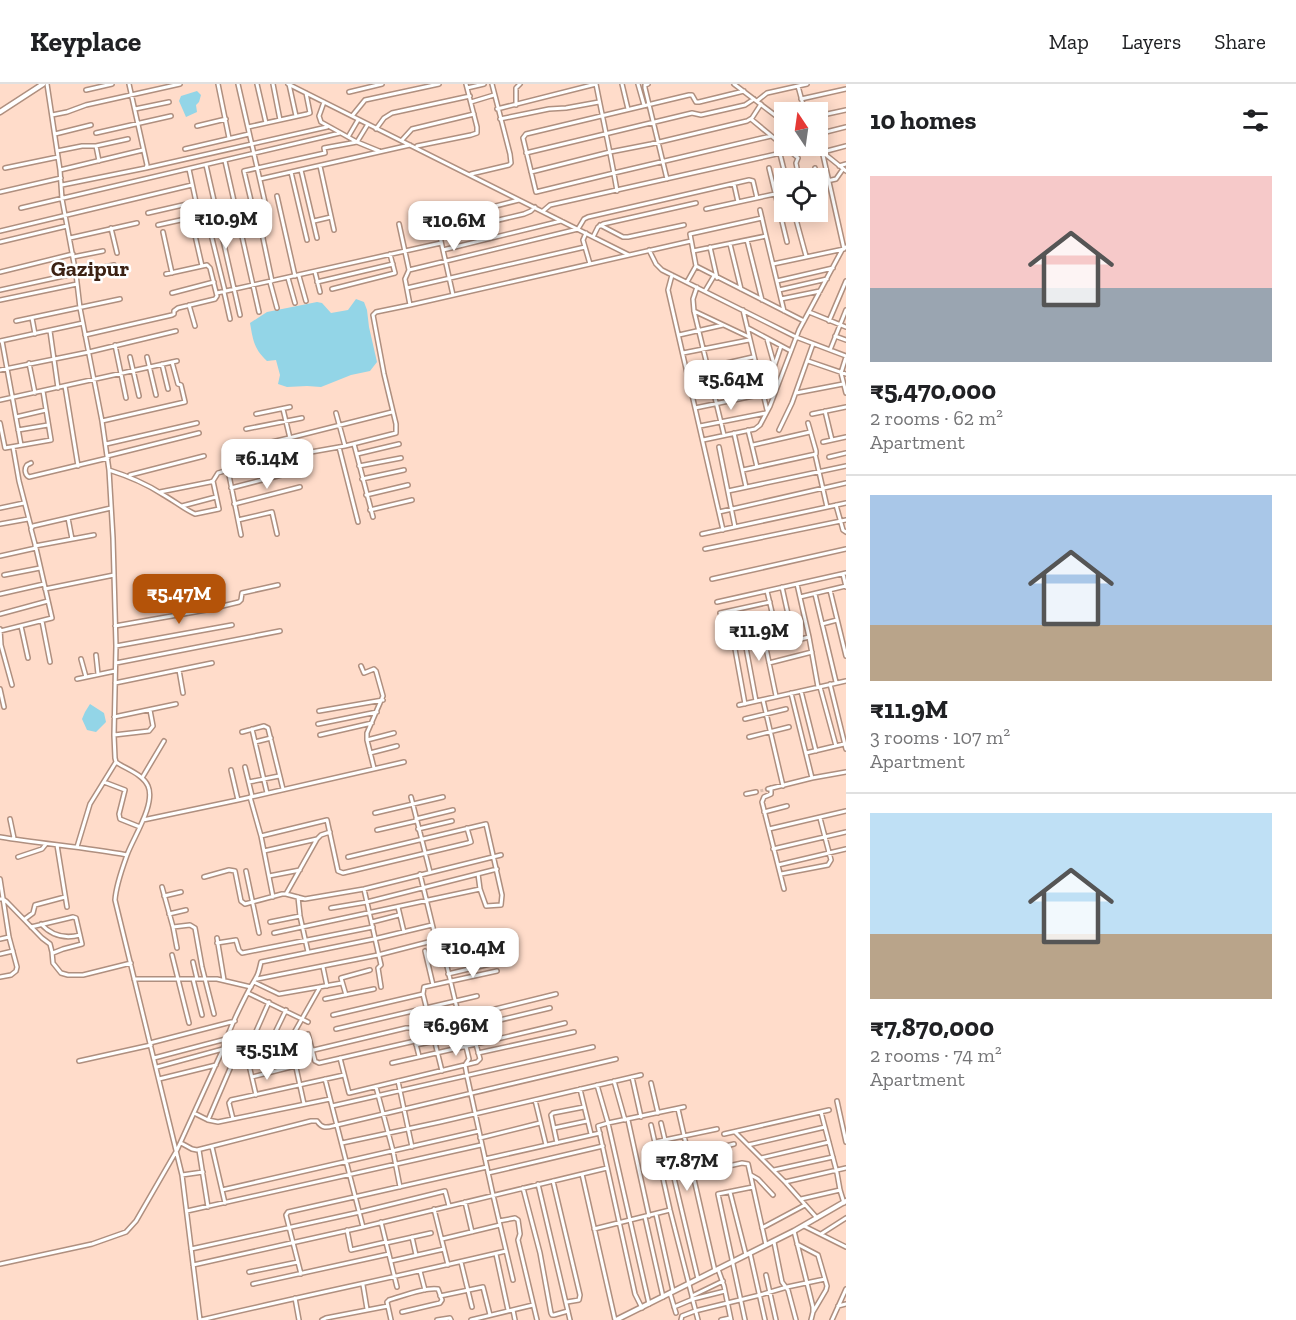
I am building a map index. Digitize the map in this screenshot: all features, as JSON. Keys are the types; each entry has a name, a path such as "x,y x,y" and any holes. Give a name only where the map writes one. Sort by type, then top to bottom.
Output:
{"street":[{"path":"0,112 45,84 55,134 62,199 78,284 80,308 109,470 116,646 114,717 116,762 90,804 77,847"},
{"path":"86,90 112,84"},
{"path":"129,84 146,168"},
{"path":"52,115 180,84"},
{"path":"218,84 230,139"},
{"path":"238,84 267,211"},
{"path":"257,84 266,123"},
{"path":"273,84 280,120"},
{"path":"289,84 296,116"},
{"path":"289,84 628,255"},
{"path":"349,92 382,84"},
{"path":"352,116 365,100 439,84"},
{"path":"260,179 477,133 467,86 481,84"},
{"path":"469,175 511,163 492,84"},
{"path":"516,105 516,88 520,84"},
{"path":"497,109 596,84 617,191"},
{"path":"622,84 628,109"},
{"path":"638,84 659,142 667,179"},
{"path":"646,105 645,86 648,84"},
{"path":"734,84 774,114"},
{"path":"526,153 692,113 701,115 745,105 758,101 767,93 807,84"},
{"path":"798,86 802,102"},
{"path":"801,99 846,89"},
{"path":"744,91 699,102 696,102 692,95 526,134 523,138 536,192 771,136"},
{"path":"248,127 310,113 306,93"},
{"path":"471,102 494,95"},
{"path":"376,129 392,112 470,96"},
{"path":"531,172 747,122 751,119 758,101"},
{"path":"135,109 169,102"},
{"path":"325,102 320,112 321,122 381,152"},
{"path":"500,119 599,102"},
{"path":"828,114 846,110"},
{"path":"402,140 412,129 474,114"},
{"path":"96,133 171,116"},
{"path":"197,126 226,119"},
{"path":"751,119 774,138"},
{"path":"348,137 358,120"},
{"path":"277,308 260,224 253,209 244,171 325,153 324,148 357,142 368,124"},
{"path":"55,134 91,125"},
{"path":"62,185 327,127"},
{"path":"828,132 846,127"},
{"path":"21,208 340,133"},
{"path":"184,149 249,134"},
{"path":"57,151 128,139"},
{"path":"96,146 99,161"},
{"path":"828,151 846,146"},
{"path":"60,170 144,150"},
{"path":"543,211 550,205 774,155"},
{"path":"703,440 759,427 778,387 796,337 845,248 824,156"},
{"path":"827,156 845,170 837,178 829,180"},
{"path":"5,168 58,157"},
{"path":"224,160 259,312"},
{"path":"839,165 846,164"},
{"path":"206,165 240,315"},
{"path":"320,166 334,230"},
{"path":"769,168 774,190"},
{"path":"189,169 199,216"},
{"path":"301,170 317,238"},
{"path":"291,172 307,240"},
{"path":"0,192 61,178"},
{"path":"409,270 578,229 588,217 751,180 756,198"},
{"path":"734,184 738,202"},
{"path":"0,231 192,185"},
{"path":"706,209 774,194"},
{"path":"277,196 297,276 306,301"},
{"path":"436,221 520,200"},
{"path":"148,213 196,202"},
{"path":"593,237 600,225 696,203"},
{"path":"439,234 524,214 535,207"},
{"path":"760,210 784,311"},
{"path":"158,225 217,212"},
{"path":"206,214 230,319"},
{"path":"435,214 453,295"},
{"path":"314,221 331,217"},
{"path":"687,282 696,266 689,236 691,233 762,218"},
{"path":"443,250 561,221"},
{"path":"70,238 137,222"},
{"path":"783,222 788,242"},
{"path":"797,222 806,256"},
{"path":"399,224 409,270 405,279 410,305"},
{"path":"600,225 623,237 684,225"},
{"path":"0,242 67,226"},
{"path":"111,228 117,253"},
{"path":"194,231 202,266"},
{"path":"163,232 172,273"},
{"path":"586,233 583,238 590,264"},
{"path":"693,251 766,236"},
{"path":"747,240 762,300"},
{"path":"160,492 213,481 218,474 228,470 396,433 373,315 376,312 691,241"},
{"path":"217,293 441,243"},
{"path":"730,243 741,289"},
{"path":"705,291 716,277 710,247"},
{"path":"407,288 585,248"},
{"path":"773,264 845,248"},
{"path":"649,250 662,270 796,337 846,356 844,373 846,393"},
{"path":"0,272 103,251"},
{"path":"332,289 395,273 390,254"},
{"path":"317,282 393,264"},
{"path":"0,290 114,265"},
{"path":"85,335 172,315 176,309 215,299 217,296 207,265 166,274"},
{"path":"696,266 804,321"},
{"path":"777,281 834,267"},
{"path":"315,272 320,292"},
{"path":"672,275 668,290 723,530"},
{"path":"288,278 295,303"},
{"path":"779,290 828,278"},
{"path":"829,321 846,281"},
{"path":"172,293 214,282"},
{"path":"0,300 78,284"},
{"path":"697,287 693,299 694,311 724,435"},
{"path":"781,299 820,291"},
{"path":"16,321 120,299"},
{"path":"189,305 195,326"},
{"path":"743,310 767,412"},
{"path":"830,350 846,310"},
{"path":"694,311 749,338"},
{"path":"809,312 846,327"},
{"path":"32,318 35,334"},
{"path":"21,445 1,341 83,323"},
{"path":"679,336 723,325"},
{"path":"747,328 791,351"},
{"path":"50,331 58,388"},
{"path":"0,370 176,331"},
{"path":"835,336 846,340"},
{"path":"683,353 749,338"},
{"path":"767,339 774,366"},
{"path":"779,430 796,393 813,344"},
{"path":"115,345 126,398"},
{"path":"770,379 782,346"},
{"path":"130,357 139,396"},
{"path":"147,357 156,395"},
{"path":"687,372 753,357"},
{"path":"808,361 844,373"},
{"path":"0,400 175,362 178,384 181,385 185,402 102,421"},
{"path":"29,363 35,393"},
{"path":"162,364 168,389"},
{"path":"691,390 758,375"},
{"path":"65,386 78,466"},
{"path":"796,393 845,386"},
{"path":"0,423 5,448 51,440 43,391"},
{"path":"695,408 763,394"},
{"path":"256,414 290,407"},
{"path":"812,414 846,407"},
{"path":"283,409 294,455"},
{"path":"16,417 46,410"},
{"path":"825,411 832,440"},
{"path":"233,451 393,412"},
{"path":"700,426 767,412"},
{"path":"336,413 345,446"},
{"path":"246,429 302,417"},
{"path":"106,444 197,423"},
{"path":"808,423 827,507"},
{"path":"18,430 48,425"},
{"path":"748,430 757,467"},
{"path":"752,446 811,432"},
{"path":"31,463 25,468 29,477 199,433"},
{"path":"734,433 746,487"},
{"path":"823,442 846,437"},
{"path":"354,444 372,518"},
{"path":"357,454 399,444"},
{"path":"12,685 1,645 0,630 52,618 13,447"},
{"path":"339,447 358,522"},
{"path":"719,447 735,527"},
{"path":"829,457 846,453"},
{"path":"743,470 814,454"},
{"path":"128,476 204,456"},
{"path":"359,466 401,458"},
{"path":"728,491 846,466"},
{"path":"109,470 128,476 160,492 191,513 199,515 219,509 213,481"},
{"path":"228,470 241,535"},
{"path":"362,479 404,470"},
{"path":"231,488 297,471"},
{"path":"718,512 846,483"},
{"path":"366,495 408,485"},
{"path":"234,504 300,487"},
{"path":"182,506 216,497"},
{"path":"370,510 412,500"},
{"path":"0,508 24,503"},
{"path":"702,534 846,503"},
{"path":"836,505 843,530 846,532"},
{"path":"31,529 36,525 111,508"},
{"path":"238,519 272,512 278,534"},
{"path":"68,518 72,539"},
{"path":"0,524 28,519"},
{"path":"705,549 846,520"},
{"path":"0,556 94,535"},
{"path":"712,579 846,549"},
{"path":"4,575 40,568"},
{"path":"717,602 844,574 846,587 800,597"},
{"path":"0,594 114,575"},
{"path":"797,584 819,687 836,746"},
{"path":"115,626 239,602 242,593 278,585"},
{"path":"782,587 794,640"},
{"path":"830,590 846,656"},
{"path":"767,591 776,629"},
{"path":"815,594 836,683"},
{"path":"0,614 48,601"},
{"path":"720,613 770,602"},
{"path":"822,624 837,620"},
{"path":"42,621 50,662"},
{"path":"116,646 232,625"},
{"path":"21,626 28,658"},
{"path":"742,626 756,701"},
{"path":"731,627 745,704"},
{"path":"116,663 280,631"},
{"path":"776,697 766,648 809,637"},
{"path":"769,663 812,652"},
{"path":"96,655 98,674"},
{"path":"81,659 86,677"},
{"path":"115,683 212,663"},
{"path":"361,666 364,673 374,669 376,671 382,692 383,700 367,734 374,768"},
{"path":"179,670 183,693"},
{"path":"77,679 115,671"},
{"path":"739,705 846,681"},
{"path":"830,684 846,749"},
{"path":"0,689 4,707"},
{"path":"801,691 816,751"},
{"path":"791,693 812,778"},
{"path":"319,711 383,700"},
{"path":"763,700 783,786"},
{"path":"114,717 176,704"},
{"path":"745,719 786,709"},
{"path":"114,735 149,731 153,726 150,710"},
{"path":"318,724 377,712"},
{"path":"320,735 372,723"},
{"path":"242,732 266,726 268,728 283,789"},
{"path":"749,737 789,727"},
{"path":"252,729 267,793"},
{"path":"367,740 394,733"},
{"path":"255,742 271,738"},
{"path":"142,778 164,741"},
{"path":"806,753 845,744"},
{"path":"370,753 397,746"},
{"path":"116,762 142,778 150,792 143,820 127,855 115,900 177,1150 200,1320 506,1251"},
{"path":"143,820 404,762"},
{"path":"245,767 273,897"},
{"path":"231,770 238,800"},
{"path":"784,889 762,799 771,794 770,789 846,772"},
{"path":"249,782 279,776"},
{"path":"104,782 125,790 119,814 120,819 140,827"},
{"path":"746,794 756,792"},
{"path":"411,797 430,872"},
{"path":"375,813 442,797"},
{"path":"764,812 787,806"},
{"path":"377,830 453,810"},
{"path":"769,829 846,811"},
{"path":"780,874 828,865 831,860 820,818"},
{"path":"10,819 14,839"},
{"path":"261,836 327,820 340,872 471,842 467,828"},
{"path":"418,829 452,821"},
{"path":"348,857 486,824 502,895 501,905 486,906 478,874"},
{"path":"286,894 317,839 330,832"},
{"path":"773,849 846,832"},
{"path":"0,837 127,855"},
{"path":"264,851 317,839"},
{"path":"18,857 38,851 46,844"},
{"path":"57,845 67,907"},
{"path":"777,865 846,849"},
{"path":"204,877 229,870 235,871 241,901 245,904 286,894 308,899 364,889 501,855"},
{"path":"331,908 367,902 497,869"},
{"path":"246,870 258,933"},
{"path":"269,876 300,870"},
{"path":"420,874 438,948 446,964 469,1059 465,1065 467,1076 513,1280"},
{"path":"0,879 1,899 17,967 11,975 0,977"},
{"path":"162,887 177,948"},
{"path":"364,889 381,965 378,968 381,987"},
{"path":"274,933 480,889"},
{"path":"164,896 181,892"},
{"path":"24,919 33,913 38,903 65,897"},
{"path":"298,897 308,952"},
{"path":"1,899 50,944 53,963 61,973 83,975 131,963"},
{"path":"398,907 404,932"},
{"path":"169,914 186,910"},
{"path":"218,943 236,939 242,953 372,925 399,915"},
{"path":"270,922 300,916"},
{"path":"31,927 75,917 82,942 80,945 53,954"},
{"path":"41,924 50,932 65,937 80,935"},
{"path":"173,927 190,925 195,928 214,1014"},
{"path":"0,1264 92,1244 126,1232 136,1221 181,1143 226,1039 256,981 261,963 432,925"},
{"path":"0,939 9,938"},
{"path":"216,938 224,980"},
{"path":"256,981 436,940"},
{"path":"0,954 13,951"},
{"path":"425,951 433,985"},
{"path":"172,955 189,1023"},
{"path":"446,964 483,955"},
{"path":"193,962 202,1015"},
{"path":"448,974 494,963"},
{"path":"323,967 327,986"},
{"path":"346,995 341,978 370,970"},
{"path":"442,1071 423,994 424,987 497,971"},
{"path":"134,979 224,980 251,987"},
{"path":"256,981 279,994 342,983"},
{"path":"304,1104 290,1040 320,987"},
{"path":"325,999 374,989"},
{"path":"248,993 308,1022"},
{"path":"333,1015 423,994"},
{"path":"459,1018 556,994"},
{"path":"336,1029 477,996"},
{"path":"243,1061 269,1002"},
{"path":"309,1034 316,1063 319,1063 415,1043 461,1029 550,1008"},
{"path":"255,1064 260,1052 272,1039 286,1011"},
{"path":"79,1061 235,1021"},
{"path":"392,1063 565,1023"},
{"path":"249,1065 406,1028 412,1028 419,1056"},
{"path":"478,1053 574,1032"},
{"path":"154,1058 226,1039"},
{"path":"340,1058 349,1093 479,1061 476,1044"},
{"path":"332,1106 593,1047"},
{"path":"157,1067 223,1050 249,1065 256,1095"},
{"path":"208,1120 236,1057"},
{"path":"181,1143 199,1150 311,1121 317,1121 323,1127 337,1125 616,1059"},
{"path":"159,1079 216,1065"},
{"path":"252,1077 296,1066"},
{"path":"233,1119 230,1101 344,1075"},
{"path":"342,1143 641,1075"},
{"path":"632,1077 641,1117"},
{"path":"325,1079 363,1227"},
{"path":"398,1081 412,1147"},
{"path":"614,1081 626,1120 663,1297"},
{"path":"651,1083 658,1113"},
{"path":"597,1085 608,1123 649,1304"},
{"path":"376,1087 400,1187"},
{"path":"580,1089 591,1135"},
{"path":"194,1113 218,1122 330,1099"},
{"path":"535,1100 546,1145"},
{"path":"837,1101 846,1138"},
{"path":"557,1143 551,1117 553,1113 584,1107"},
{"path":"642,1308 635,1294 598,1126 684,1107"},
{"path":"678,1109 717,1270 723,1281 728,1303 731,1319 721,1320"},
{"path":"724,1134 829,1110"},
{"path":"582,1174 616,1320 804,1226 845,1202 821,1112"},
{"path":"841,1119 846,1118"},
{"path":"554,1128 587,1121"},
{"path":"480,1138 540,1123"},
{"path":"661,1123 698,1279"},
{"path":"651,1125 698,1320"},
{"path":"748,1145 825,1127"},
{"path":"655,1142 717,1129"},
{"path":"222,1190 479,1131"},
{"path":"735,1132 774,1170 817,1218"},
{"path":"485,1159 600,1133"},
{"path":"761,1158 829,1142"},
{"path":"689,1155 734,1144"},
{"path":"187,1211 482,1145"},
{"path":"488,1173 603,1146"},
{"path":"212,1147 225,1203"},
{"path":"199,1150 208,1207"},
{"path":"774,1170 833,1157"},
{"path":"693,1174 745,1162 749,1166 766,1245"},
{"path":"300,1274 286,1215 288,1212 487,1167"},
{"path":"193,1265 608,1168"},
{"path":"785,1182 846,1168"},
{"path":"182,1175 203,1172"},
{"path":"751,1176 758,1179 773,1195"},
{"path":"553,1181 580,1295 579,1300 567,1302"},
{"path":"538,1184 570,1320"},
{"path":"745,1320 718,1194 753,1186"},
{"path":"523,1188 551,1313 554,1315 568,1311"},
{"path":"801,1199 840,1190"},
{"path":"191,1249 445,1191 449,1206"},
{"path":"730,1192 765,1320"},
{"path":"465,1202 472,1232"},
{"path":"762,1228 806,1205"},
{"path":"435,1209 448,1265"},
{"path":"594,1229 670,1210"},
{"path":"656,1214 675,1312"},
{"path":"442,1239 515,1218 518,1220 520,1234 518,1240 537,1320"},
{"path":"821,1234 846,1218"},
{"path":"381,1222 397,1287"},
{"path":"804,1226 846,1247"},
{"path":"347,1230 351,1250 430,1233"},
{"path":"794,1231 813,1312"},
{"path":"412,1237 416,1255"},
{"path":"774,1241 782,1282 787,1287 796,1320"},
{"path":"797,1244 818,1255 825,1280 826,1290 811,1320"},
{"path":"391,1261 444,1249"},
{"path":"253,1284 389,1254"},
{"path":"496,1254 515,1320"},
{"path":"249,1272 298,1262"},
{"path":"462,1262 471,1306"},
{"path":"420,1271 425,1291"},
{"path":"766,1275 776,1320"},
{"path":"681,1320 682,1316 695,1311 787,1287 825,1280"},
{"path":"674,1307 723,1281"},
{"path":"363,1285 367,1310"},
{"path":"440,1296 483,1287 490,1316"},
{"path":"391,1320 387,1302 389,1300 437,1288 440,1303 402,1312"},
{"path":"832,1320 846,1289"},
{"path":"692,1298 725,1291"},
{"path":"295,1298 299,1320"},
{"path":"838,1306 846,1304"},
{"path":"471,1320 533,1305"},
{"path":"322,1320 388,1306"},
{"path":"629,1314 630,1320"},
{"path":"437,1320 448,1317 451,1320"}],"water":[{"path":"197,91 201,95 196,105 197,112 186,117 179,101 181,96"},
{"path":"356,299 364,302 367,310 377,362 370,371 351,375 321,387 287,387 278,384 280,375 276,360 267,361 259,352 253,339 250,323 267,312 317,302 322,303 331,313 348,310"},
{"path":"90,704 104,713 106,722 96,732 87,730 82,719"}],"tunnel":[{"path":"756,792 768,789"}],"district":[{"name":"Gazipur","path":"90,268"}]}
